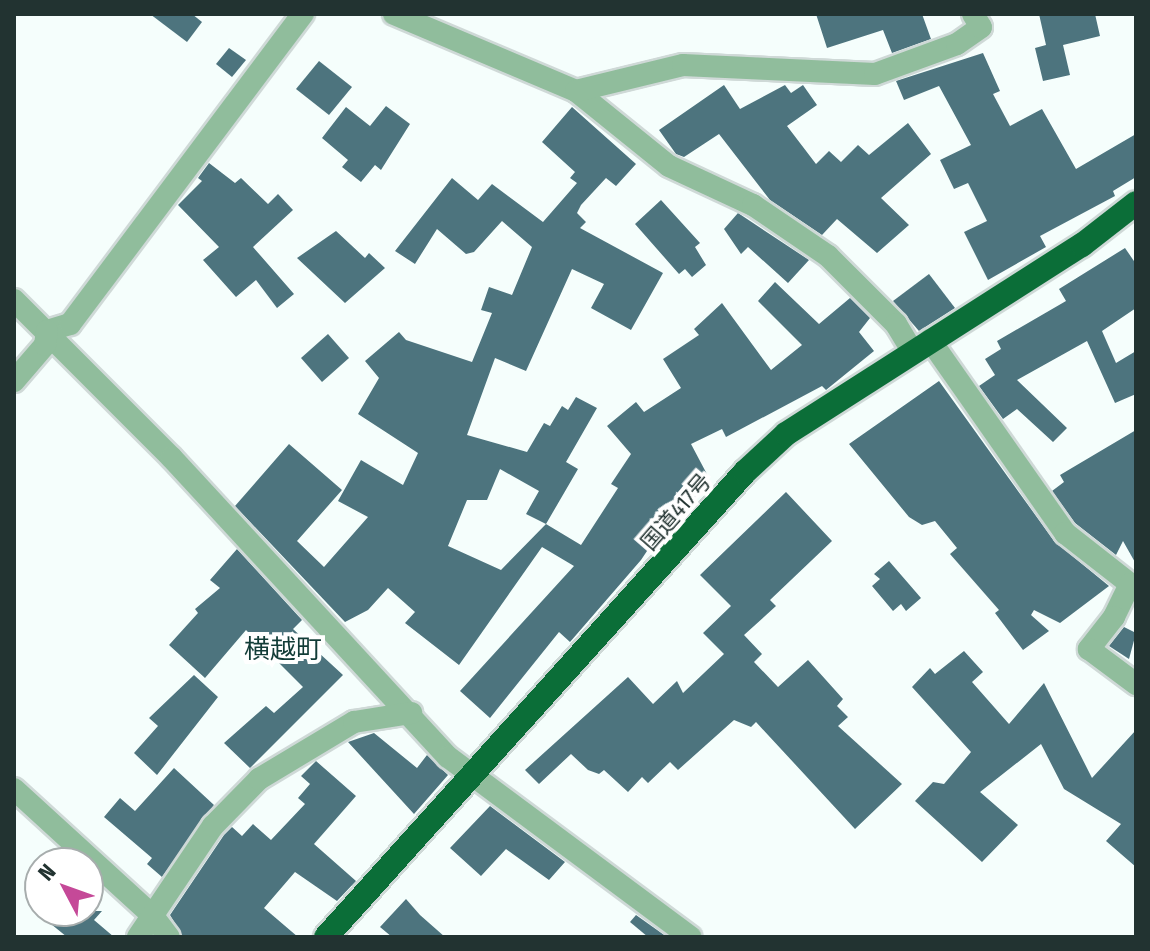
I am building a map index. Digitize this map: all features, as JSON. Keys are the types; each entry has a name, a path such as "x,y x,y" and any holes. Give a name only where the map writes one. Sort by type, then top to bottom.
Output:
{"highway":[{"name":"国道417号","path":"326,937 745,472 786,434 1082,245 1136,203"}],"street":[{"path":"47,331 70,324 303,14"},
{"path":"394,14 576,91 669,166 753,205 828,256 921,346 1065,533 1130,584 1114,617 1089,649 1136,684"},
{"path":"576,91 683,65 875,74 957,44 981,27 973,14"},
{"path":"14,300 471,777 690,937"},
{"path":"14,381 45,345 47,331"},
{"path":"138,937 213,826 259,779 354,722 411,713"},
{"path":"14,789 153,916 169,937"}],"building":[{"path":"150,14 192,14 202,22 187,42"},
{"path":"816,14 922,14 931,39 892,53 883,30 827,48"},
{"path":"1039,14 1095,14 1100,36 1063,45 1070,75 1043,81 1035,48 1046,45"},
{"path":"229,48 246,60 232,77 216,64"},
{"path":"983,53 1000,91 993,94 1010,126 1042,109 1076,169 1136,134 1136,177 1113,191 1115,196 1040,236 1046,247 988,280 964,232 987,221 968,183 954,189 940,160 971,145 939,86 904,100 896,81"},
{"path":"319,61 352,87 329,115 296,89"},
{"path":"724,85 740,109 785,85 791,93 803,85 817,105 787,126 816,164 829,151 841,162 858,145 869,155 908,123 931,154 881,198 909,225 877,253 837,219 822,235 770,200 719,134 684,157 676,154 659,130"},
{"path":"386,106 410,124 381,170 375,165 361,182 342,167 348,160 322,138 346,107 370,126"},
{"path":"572,107 636,164 616,186 606,178 581,205 577,213 586,222 580,228 663,273 631,330 591,308 604,284 572,269 526,371 495,358 467,435 527,452 544,423 550,426 562,406 568,410 576,397 597,408 566,462 578,469 546,524 581,545 618,488 611,484 631,454 607,426 636,402 644,412 681,388 663,359 699,335 694,329 722,303 771,370 802,345 758,301 775,282 819,324 850,298 870,318 859,332 874,351 826,390 822,386 726,437 722,429 691,444 709,478 682,516 673,512 641,560 570,642 559,632 490,718 460,691 574,566 542,547 459,665 405,623 415,612 388,588 368,610 345,622 235,506 289,444 342,490 297,541 324,567 368,517 338,501 361,460 403,485 418,453 358,414 379,378 365,361 399,332 406,340 472,362 492,313 481,310 489,287 512,295 532,247 502,221 474,252 466,254 437,229 415,264 395,251 452,178 478,200 492,184 543,222 577,183 570,178 575,172 542,142","holes":["500,469 539,491 526,514 546,524 501,570 448,546 467,500 487,500"]},
{"path":"209,163 235,183 241,178 268,204 278,194 293,210 253,247 294,294 277,308 256,280 236,297 203,260 219,247 178,205 202,181 198,178"},
{"path":"661,200 700,243 695,247 706,265 692,277 685,269 679,274 635,224"},
{"path":"738,213 809,260 788,283 748,247 741,254 724,229"},
{"path":"336,231 365,258 369,253 385,268 345,303 297,258"},
{"path":"1125,248 1136,264 1136,308 1102,331 1116,363 1136,351 1136,394 1115,403 1087,341 1017,380 1067,428 1053,442 1017,409 1003,419 979,386 995,375 985,359 1001,349 997,341 1066,301 1059,289"},
{"path":"929,274 955,308 919,331 893,301"},
{"path":"328,334 349,358 322,382 301,358"},
{"path":"939,381 1054,541 1109,586 1060,623 1034,610 1031,615 1049,631 1023,650 995,613 999,610 950,554 957,548 935,521 922,525 909,517 849,444"},
{"path":"1136,430 1136,564 1123,541 1116,555 1075,523 1052,491 1064,482 1060,475"},
{"path":"786,492 832,541 770,600 776,606 744,635 762,654 754,662 778,687 808,660 843,699 837,706 848,717 838,726 902,784 855,829 756,722 751,727 734,720 678,770 670,762 648,783 642,777 628,792 604,770 599,774 588,770 571,754 539,784 525,770 628,677 653,704 677,681 683,693 724,654 703,633 731,606 700,575"},
{"path":"237,549 302,620 293,629 343,675 250,768 224,743 266,706 274,713 303,687 246,630 205,678 169,645 198,613 195,609 220,588 210,580"},
{"path":"889,561 921,598 906,611 901,604 893,611 872,586 880,579 874,574"},
{"path":"1124,627 1136,633 1129,659 1109,646"},
{"path":"964,651 983,672 972,682 1009,724 1044,683 1092,778 1136,730 1136,867 1106,841 1121,824 1064,789 1041,744 980,792 1018,825 982,862 915,801 933,782 944,784 971,752 912,687 930,668 935,674"},
{"path":"194,675 218,697 157,775 134,753 158,726 149,718"},
{"path":"374,733 417,768 427,755 448,775 414,814 348,742"},
{"path":"316,761 356,796 314,844 356,881 337,901 295,872 264,908 298,937 183,937 170,915 224,835 232,827 242,836 253,824 271,840 305,804 298,798 310,784 301,776"},
{"path":"174,768 214,805 162,877 147,864 152,858 104,817 120,798 135,811"},
{"path":"490,806 565,862 549,880 506,849 481,876 450,848"},
{"path":"406,899 445,937 392,937 380,927"},
{"path":"636,915 667,937 648,937 630,922"},
{"path":"55,927 102,927 114,937 67,937"}],"district":[{"name":"横越町","path":"283,650"}]}
